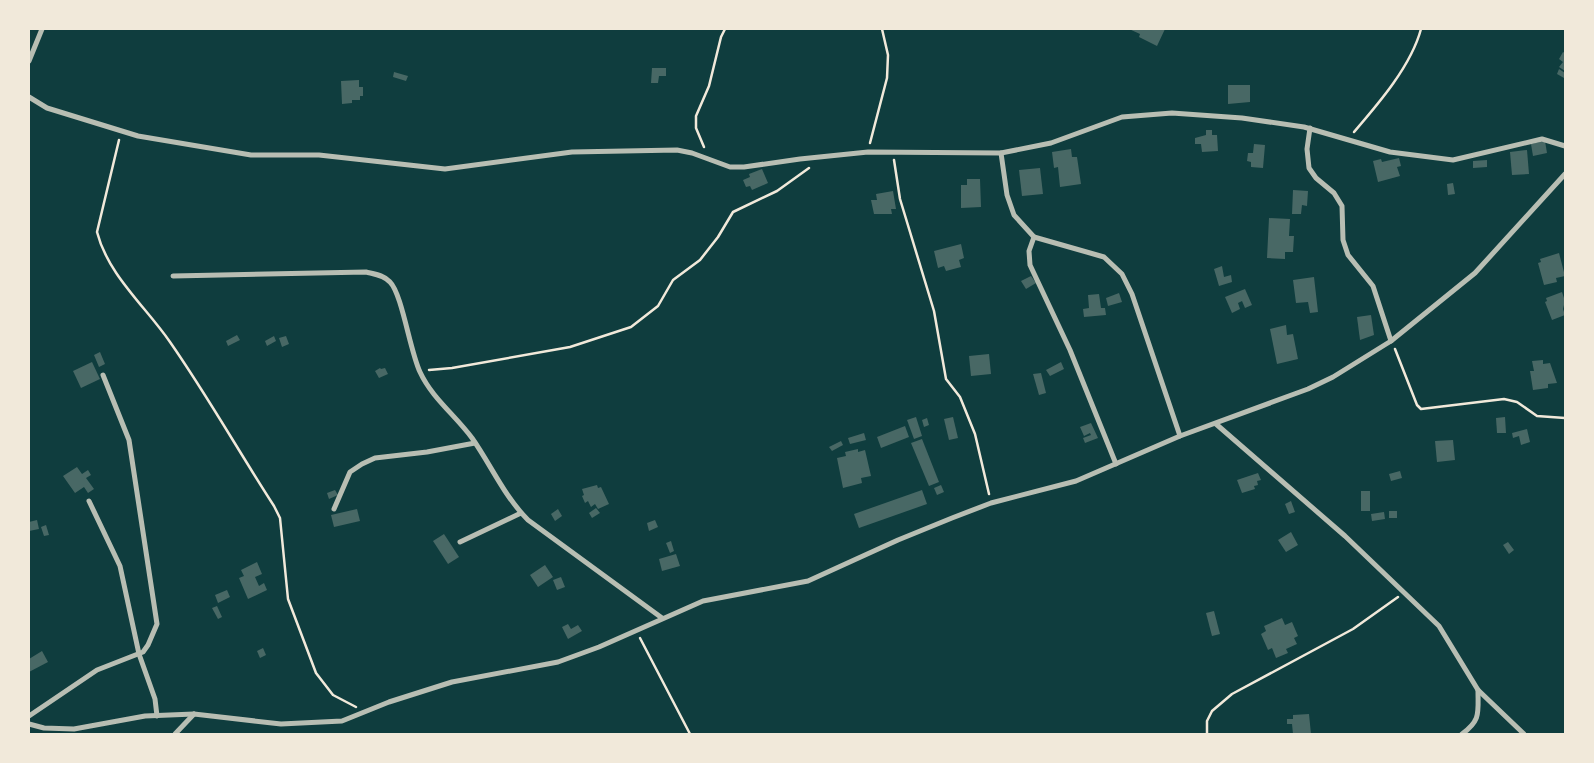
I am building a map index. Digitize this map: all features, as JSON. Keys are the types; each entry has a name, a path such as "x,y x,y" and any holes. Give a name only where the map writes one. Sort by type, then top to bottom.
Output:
{"street":[{"path":"29,61 42,29"},
{"path":"29,96 47,108 122,131 251,155 319,154 445,169 572,152 676,150 730,167 744,167 800,158 868,152 894,154 1001,153 1051,143 1122,117 1172,113 1242,118 1310,128 1390,152 1454,160 1542,139 1565,146"},
{"path":"1310,128 1307,149 1309,168 1316,178 1339,199 1344,211 1342,230 1348,254 1373,286 1391,341"},
{"path":"1001,153 1007,195 1014,215 1034,237 1104,257 1122,274 1132,294 1180,436"},
{"path":"29,724 44,728 74,729 157,716 194,714 282,724 326,724 342,721 452,682 558,662 722,595 808,581 824,576 898,540 991,503 1076,480 1180,436 1308,388 1362,361 1391,341 1475,273 1565,174"},
{"path":"1034,237 1029,252 1030,265 1070,350 1116,464"},
{"path":"173,276 366,272 378,274 391,283 396,291 419,371 433,395 475,443 521,513 662,618"},
{"path":"29,716 97,670 108,664 139,654 148,645 157,624 129,440 103,375"},
{"path":"1216,424 1345,536 1439,626 1478,690 1524,734"},
{"path":"334,509 350,472 362,464 375,458 427,452 475,443"},
{"path":"89,501 120,566 139,654 155,699 157,716"},
{"path":"460,542 521,513"},
{"path":"1462,734 1476,723 1478,715 1478,690"},
{"path":"175,734 194,714"}],"path":[{"path":"713,161 700,141 696,128 696,116 708,86 721,37 725,29"},
{"path":"868,152 887,78 888,55 882,29"},
{"path":"1349,139 1387,92 1416,44 1421,29"},
{"path":"122,131 98,232 101,246 109,261 170,342 280,518 288,599 316,673 333,695 366,712"},
{"path":"894,154 900,199 934,311 946,378 960,398 975,434 991,503"},
{"path":"419,371 452,368 570,347 631,327 658,306 673,280 700,260 718,238 733,212 777,191 825,157"},
{"path":"1391,341 1417,405 1421,409 1504,399 1517,402 1537,416 1565,418"},
{"path":"1206,734 1207,721 1212,711 1232,694 1353,629 1404,594"},
{"path":"636,631 690,734"}],"building":[{"path":"1129,29 1165,29 1157,46 1139,37 1140,34"},
{"path":"1563,52 1565,53 1565,71 1559,67 1563,62 1559,59"},
{"path":"652,68 666,68 666,76 659,76 658,83 651,83"},
{"path":"1559,69 1565,73 1564,78 1557,74"},
{"path":"394,72 408,76 406,81 393,77"},
{"path":"359,80 359,87 363,87 363,96 360,96 360,100 352,100 352,103 342,104 341,81"},
{"path":"1228,85 1250,85 1250,102 1228,104"},
{"path":"1206,130 1212,130 1212,135 1217,135 1218,151 1202,152 1201,144 1195,144 1195,138 1206,135"},
{"path":"1545,141 1547,153 1533,156 1531,144"},
{"path":"1254,144 1265,145 1263,168 1251,167 1251,162 1247,161 1248,153 1253,153"},
{"path":"1071,149 1072,157 1077,157 1081,184 1060,187 1058,167 1054,168 1052,152"},
{"path":"1527,150 1529,174 1512,175 1510,152"},
{"path":"1399,158 1401,166 1397,167 1400,176 1378,182 1373,161 1381,159 1382,162"},
{"path":"1487,160 1487,167 1473,168 1473,161"},
{"path":"1040,168 1043,194 1022,196 1019,170"},
{"path":"762,169 768,183 752,190 750,186 746,187 743,180 750,177 749,174"},
{"path":"967,179 980,179 981,207 961,208 961,185 967,185"},
{"path":"1453,183 1455,194 1448,195 1447,184"},
{"path":"1293,190 1308,191 1307,206 1302,205 1301,214 1292,214"},
{"path":"893,191 896,209 891,209 892,214 874,214 871,200 877,200 876,194"},
{"path":"1269,218 1290,219 1289,236 1294,236 1293,252 1285,252 1285,259 1267,258"},
{"path":"961,244 964,258 959,260 961,267 946,271 944,266 938,268 934,251"},
{"path":"1559,253 1565,276 1556,278 1557,282 1544,285 1538,263 1541,262 1540,259"},
{"path":"1222,266 1224,277 1231,275 1232,282 1219,286 1214,269"},
{"path":"1031,276 1036,283 1026,289 1021,281"},
{"path":"1314,277 1318,312 1310,313 1308,302 1296,303 1293,280"},
{"path":"1245,289 1252,305 1245,308 1242,301 1238,303 1240,309 1232,313 1225,297"},
{"path":"1562,292 1565,301 1563,309 1565,315 1552,320 1545,302 1547,301 1546,298"},
{"path":"1119,293 1122,302 1108,306 1106,298"},
{"path":"1099,294 1101,308 1105,308 1106,315 1084,317 1083,309 1089,308 1088,295"},
{"path":"1371,315 1374,335 1360,340 1357,317"},
{"path":"1286,325 1287,335 1293,334 1298,359 1277,364 1270,329"},
{"path":"237,335 240,340 228,346 226,341"},
{"path":"274,336 276,341 267,346 265,341"},
{"path":"286,336 289,344 282,347 279,338"},
{"path":"100,352 105,364 99,367 94,355"},
{"path":"989,354 991,374 971,376 969,356"},
{"path":"1543,360 1543,364 1550,363 1557,383 1548,384 1548,388 1533,390 1530,371 1534,371 1532,361"},
{"path":"92,362 100,379 81,388 73,371"},
{"path":"1061,362 1064,369 1050,376 1046,370"},
{"path":"385,368 388,374 379,378 375,371"},
{"path":"1041,373 1046,393 1039,395 1033,374"},
{"path":"916,417 922,436 914,439 907,420"},
{"path":"953,417 958,438 949,440 944,419"},
{"path":"1505,417 1506,433 1497,433 1496,418"},
{"path":"927,418 929,425 924,427 922,420"},
{"path":"1091,423 1098,438 1085,443 1083,438 1091,435 1090,433 1084,436 1080,427"},
{"path":"905,426 909,437 881,448 877,437"},
{"path":"1527,429 1530,442 1521,445 1519,436 1513,438 1512,433"},
{"path":"864,433 866,440 850,444 848,438"},
{"path":"922,439 939,482 929,486 911,443"},
{"path":"1453,440 1455,460 1437,462 1435,441"},
{"path":"841,441 843,445 832,451 829,447"},
{"path":"858,449 858,452 865,450 871,476 861,478 862,483 843,488 837,458 846,456 845,452"},
{"path":"77,467 82,474 88,470 91,475 86,478 94,489 88,493 84,487 75,493 63,476"},
{"path":"1400,471 1402,478 1391,481 1389,474"},
{"path":"1258,473 1261,480 1257,481 1258,485 1254,486 1255,489 1242,493 1237,480"},
{"path":"597,485 598,488 601,487 609,504 598,509 595,504 591,507 588,501 585,503 582,496 584,495 582,489"},
{"path":"941,485 944,492 937,495 934,488"},
{"path":"335,490 338,495 329,499 327,493"},
{"path":"922,490 927,504 859,528 854,514"},
{"path":"1361,491 1370,491 1370,511 1361,511"},
{"path":"1291,501 1295,512 1289,514 1285,504"},
{"path":"596,508 600,513 592,518 589,513"},
{"path":"357,509 360,521 334,527 331,515"},
{"path":"558,509 562,516 555,521 551,514"},
{"path":"1389,511 1397,511 1397,518 1389,518"},
{"path":"1384,512 1385,519 1372,521 1371,514"},
{"path":"37,520 39,529 29,531 29,522"},
{"path":"655,520 658,527 649,531 647,523"},
{"path":"46,525 49,535 44,536 41,527"},
{"path":"1291,532 1298,545 1286,552 1278,540"},
{"path":"444,534 459,557 448,564 433,541"},
{"path":"671,541 674,551 670,553 666,543"},
{"path":"1508,542 1514,550 1509,554 1503,545"},
{"path":"676,554 680,566 662,571 659,559"},
{"path":"257,562 262,574 255,577 259,586 264,583 267,590 248,599 239,578 244,576 241,570"},
{"path":"545,565 553,577 538,587 530,575"},
{"path":"561,577 565,587 557,590 553,580"},
{"path":"227,590 230,597 218,603 215,595"},
{"path":"217,606 222,617 218,619 212,608"},
{"path":"1214,611 1220,634 1212,636 1206,613"},
{"path":"1282,618 1285,625 1292,622 1298,636 1294,638 1297,644 1286,649 1288,653 1276,658 1272,648 1268,650 1261,634 1266,631 1264,626"},
{"path":"568,624 571,629 578,625 582,631 568,639 562,627"},
{"path":"263,648 266,655 260,658 257,651"},
{"path":"42,651 48,662 29,672 29,659"},
{"path":"1309,714 1311,734 1293,734 1292,724 1287,724 1287,719 1293,719 1293,715"}]}
